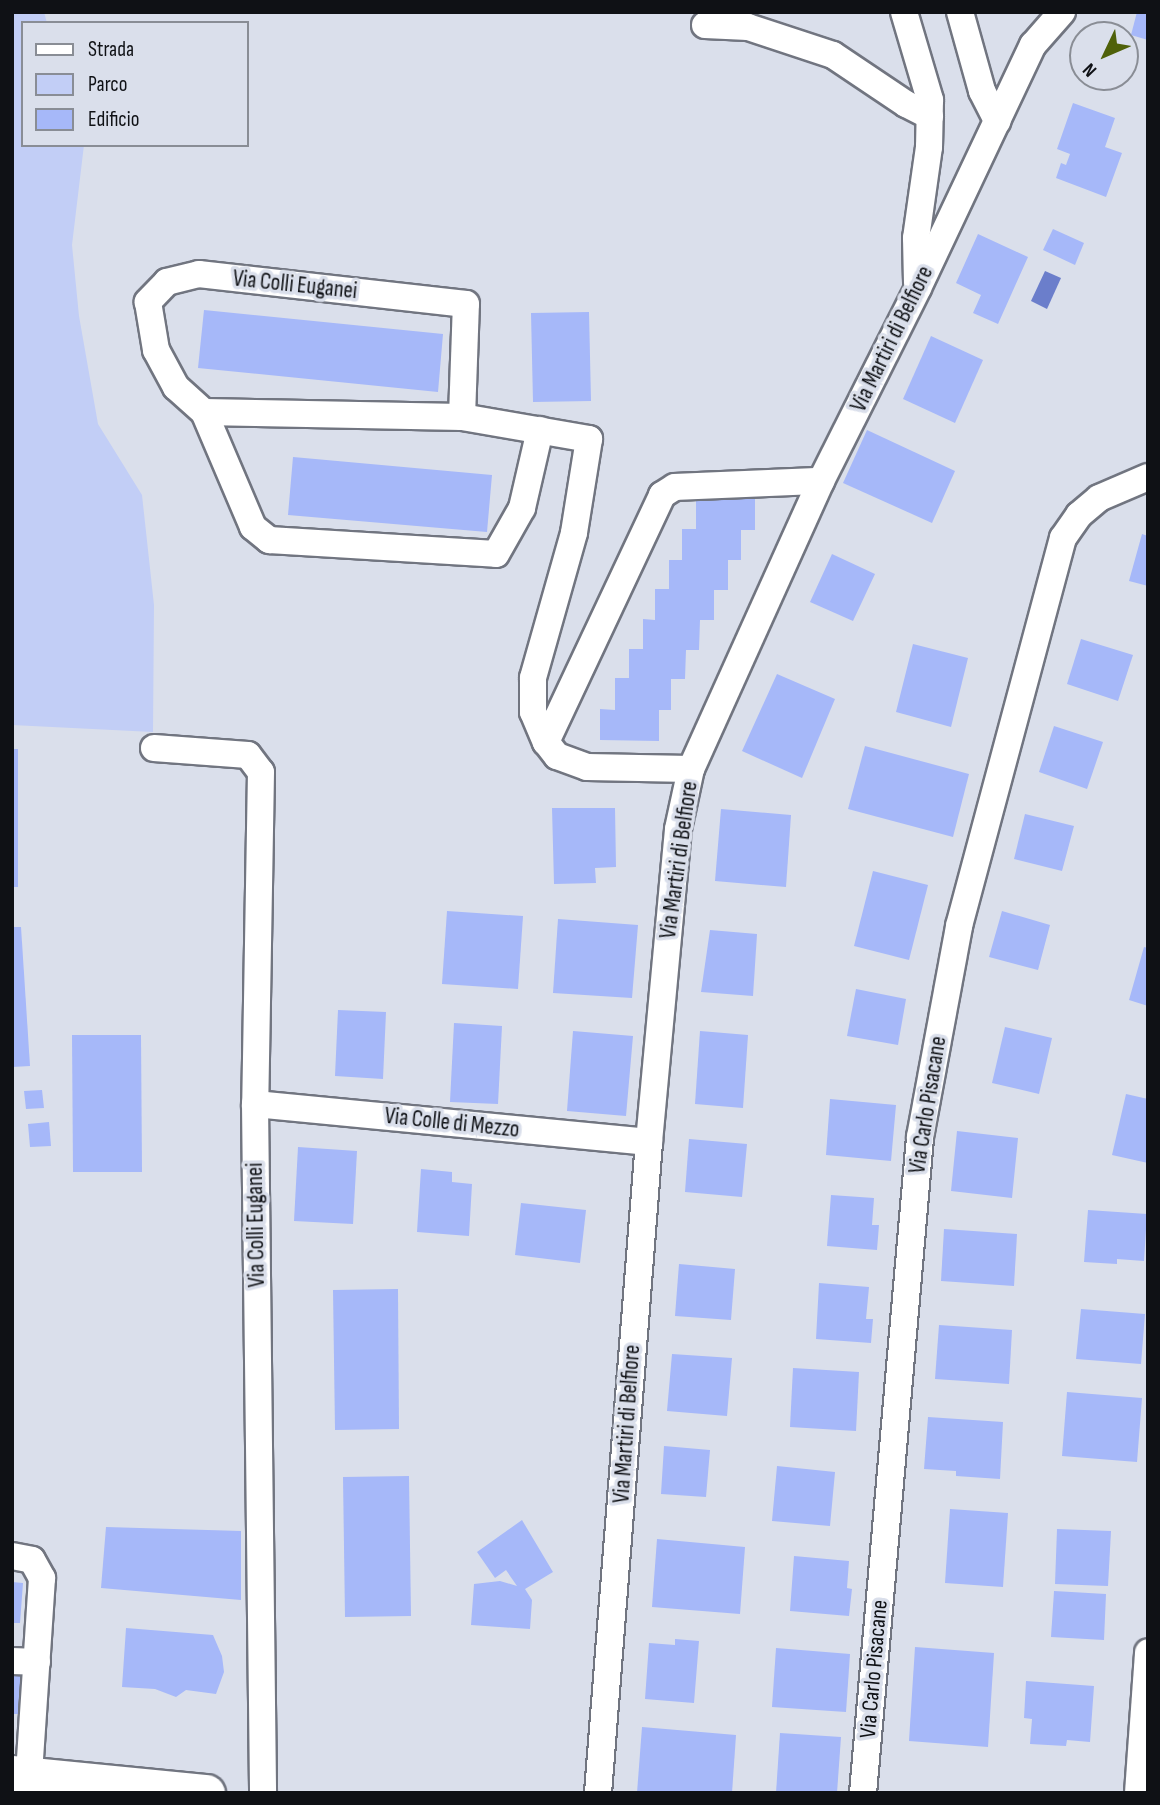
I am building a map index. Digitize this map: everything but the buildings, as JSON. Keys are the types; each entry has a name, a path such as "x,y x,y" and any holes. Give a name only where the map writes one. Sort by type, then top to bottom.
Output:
{"main road":[{"path":"21,1775 73,1786 206,1793"}],"street":[{"path":"904,12 930,100 929,148 916,238 918,288"},
{"path":"960,12 982,91 997,121"},
{"name":"Via Martiri di Belfiore","path":"598,1793 649,1142 678,829 691,769 821,481 918,288 1033,45 1062,12"},
{"path":"705,25 748,27 833,55 906,104 930,116"},
{"name":"Via Colli Euganei","path":"462,417 466,303 199,274 167,282 148,302 156,349 176,387 204,412 253,527 269,540 496,554 522,508 540,430"},
{"path":"204,412 462,417 589,439 574,533 533,678 533,712 546,742 557,756 587,768 691,769"},
{"name":"Via Carlo Pisacane","path":"863,1793 920,1137 959,926 1063,538 1079,515 1099,498 1148,477"},
{"path":"546,742 663,495 676,487 821,481"},
{"name":"Via Colli Euganei","path":"154,748 248,755 261,772 255,1104 263,1793"},
{"name":"Via Colle di Mezzo","path":"255,1104 649,1142"},
{"path":"12,1556 32,1560 43,1578 25,1662 21,1775"},
{"path":"1138,1793 1148,1652"}],"green space":[{"path":"12,12 44,12 46,21 21,21 21,147 84,147 72,245 79,316 98,424 142,495 154,605 153,732 12,725"}],"water":[{"path":"1045,271 1061,278 1047,309 1031,301"}]}
